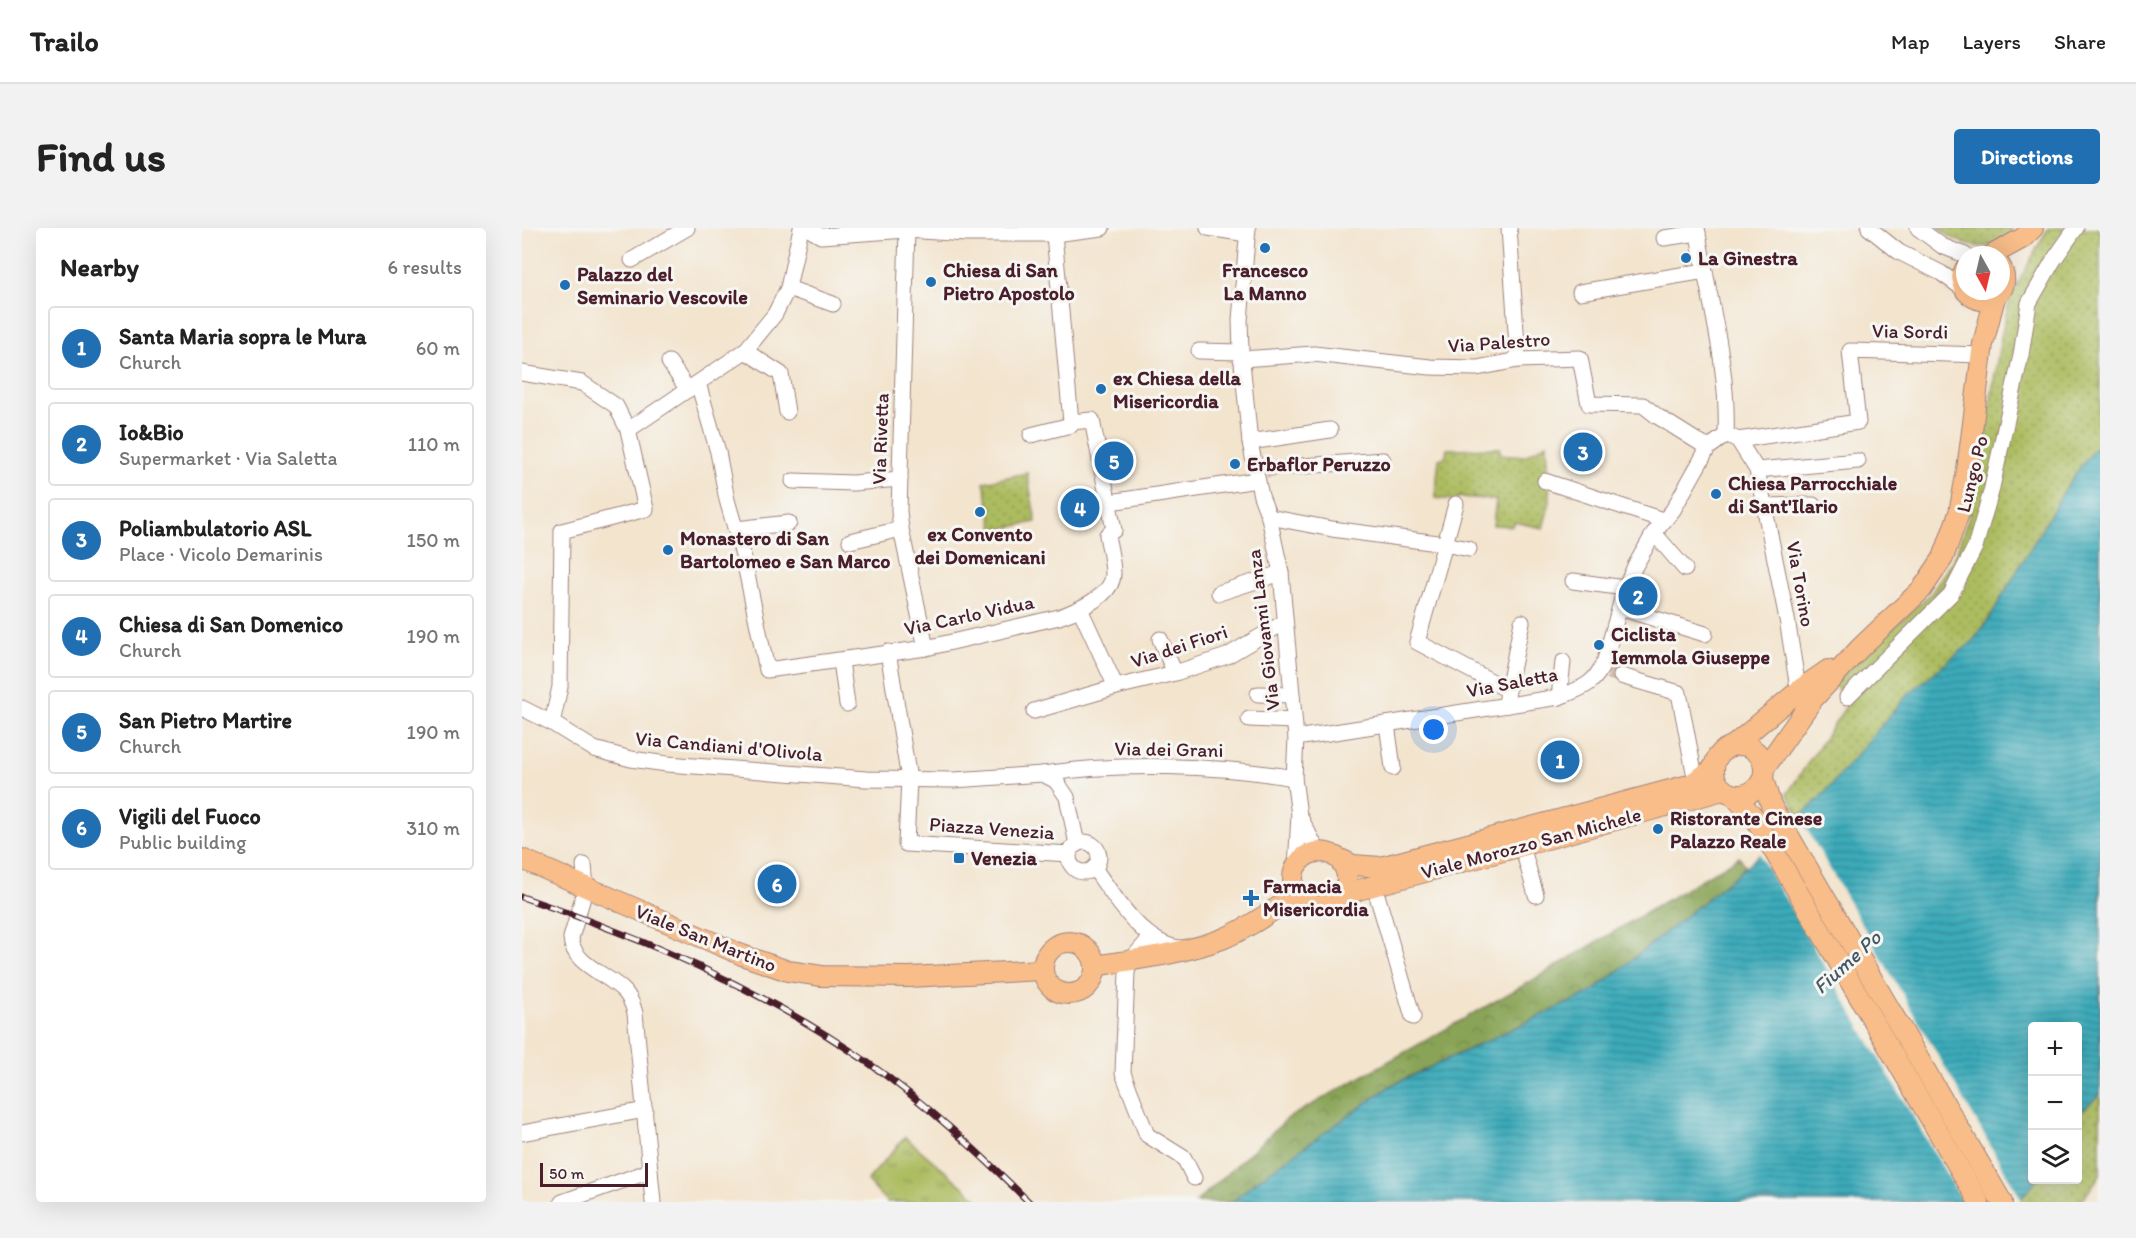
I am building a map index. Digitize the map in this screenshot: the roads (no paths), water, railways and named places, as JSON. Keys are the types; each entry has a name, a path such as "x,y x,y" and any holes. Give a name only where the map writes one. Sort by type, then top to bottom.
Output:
{"main road":[{"path":"2007,246 2028,233"},
{"path":"2010,260 2028,233"},
{"path":"1968,300 1982,350"},
{"path":"1728,792 1748,794 1759,785 1813,699 1860,648 1922,589 1943,558 1959,513 1967,470 1982,350 1994,300"},
{"path":"1860,648 1802,688 1734,745 1719,754 1713,769 1714,777 1754,817 1978,1202"},
{"path":"1734,745 1743,745 1758,753 1771,805 2002,1202"},
{"name":"Viale Morozzo San Michele","path":"1327,854 1353,865 1381,867 1696,782 1713,769"},
{"name":"Viale Morozzo San Michele","path":"1340,898 1374,885 1728,792"},
{"path":"1309,854 1327,854 1343,863 1348,881 1346,890 1334,903 1318,906 1310,904 1298,894 1294,886 1293,877 1296,868 1309,854"},
{"name":"Viale San Martino","path":"522,859 742,955 788,971 822,976 909,977 1042,970"},
{"path":"1095,966 1186,949 1223,939 1298,894"},
{"path":"1063,942 1085,946 1095,966 1092,980 1082,991 1075,994 1053,990 1042,970 1046,956 1056,945 1063,942"}],"street":[{"path":"632,260 687,228"},
{"path":"628,430 745,351 775,315 790,281 801,228"},
{"path":"807,228 821,236 925,229 966,234 1054,234 1102,228"},
{"path":"1208,228 1248,231"},
{"path":"1509,228 1518,360"},
{"path":"1869,228 1899,252 1941,273 1956,284"},
{"path":"1918,228 1956,255"},
{"name":"Lungo Po","path":"1847,697 1951,594 1975,547 1993,481 2021,356 2029,303 2053,261 2076,228"},
{"name":"Via Rivetta","path":"907,230 900,479 901,529 926,648"},
{"name":"Via Giovanni Lanza","path":"1248,231 1240,320 1241,355 1250,442 1260,474 1281,573 1296,738 1294,778 1299,816 1296,868"},
{"path":"1664,238 1697,231 1719,337 1727,416 1732,437 1708,448 1673,510 1654,533 1625,588 1610,672 1679,693 1696,782"},
{"path":"1031,435 1071,425 1054,234"},
{"path":"1580,292 1705,271"},
{"path":"790,281 833,304"},
{"name":"Via Sordi","path":"1732,437 1858,422 1850,351 1982,350"},
{"path":"745,351 781,374 787,412"},
{"name":"Via Palestro","path":"1198,351 1241,355 1314,354 1430,367 1478,368 1518,360 1580,358 1589,404 1643,405 1708,448"},
{"path":"669,362 693,386 718,452 727,500 736,529 789,524"},
{"path":"522,373 582,383 616,406 628,430 646,509 562,531 560,687 552,723"},
{"path":"1071,422 1092,420 1110,502 1260,474"},
{"path":"1250,442 1330,430"},
{"name":"Via Torino","path":"1732,437 1756,470 1787,619 1797,682"},
{"path":"1289,467 1383,460"},
{"path":"1756,470 1858,461"},
{"path":"793,481 853,483 900,479"},
{"path":"1545,481 1663,520"},
{"name":"Via Carlo Vidua","path":"736,529 768,670 926,648 1059,617 1080,609 1094,601 1107,588 1114,576 1107,535 1114,530 1110,502"},
{"path":"1456,504 1417,642 1507,697 1522,622"},
{"path":"1765,506 1813,505"},
{"path":"1269,517 1332,529 1469,549"},
{"path":"850,541 901,529"},
{"path":"1654,533 1685,569"},
{"path":"1219,593 1281,573"},
{"path":"1573,581 1625,588"},
{"path":"1620,608 1706,634"},
{"name":"Via dei Fiori","path":"1080,609 1116,687"},
{"name":"Via dei Fiori","path":"1034,711 1116,687 1175,673 1227,656 1285,622"},
{"path":"1160,639 1175,673"},
{"name":"Piazza Venezia","path":"888,652 909,779 906,844 1073,849 1081,843 1090,844 1097,850 1098,860 1094,868 1086,872 1077,870 1070,864 1073,849 1066,797 1056,781 1042,774"},
{"path":"841,661 846,704"},
{"path":"1559,697 1563,662"},
{"name":"Via Saletta","path":"1296,738 1386,724 1507,697 1559,697 1590,684 1610,672"},
{"path":"1258,694 1292,694"},
{"name":"Via Candiani d'Olivola","path":"522,708 552,723 594,749 631,759 855,779 909,779"},
{"path":"1249,719 1294,721"},
{"path":"1386,724 1393,768"},
{"name":"Via dei Grani","path":"1042,774 1077,770 1173,768 1269,774 1294,778"},
{"path":"909,779 954,780 1042,774"},
{"name":"Via Giovanni Lanza","path":"1299,816 1327,854"},
{"path":"1522,846 1536,895"},
{"path":"584,865 586,887 571,945 585,962 615,982 631,1000 635,1013 653,1202"},
{"path":"1094,868 1124,909 1152,936 1171,948 1186,949"},
{"path":"1374,885 1413,1017"},
{"path":"1152,936 1131,960 1127,972 1123,1073 1147,1135 1184,1158 1194,1178"},
{"path":"522,1133 645,1110"},
{"path":"562,1202 650,1171"}],"water":[{"name":"Fiume Po","path":"2100,441 2100,1095 2082,1111 2082,1022 2028,1022 2028,1184 2034,1184 2018,1202 1232,1202 1255,1182 1392,1085 1592,992 1746,867 1821,797 1908,694 1972,642 1987,622 2070,481"}],"tunnel":[{"path":"1266,470 1289,467"},
{"path":"1609,672 1621,676"}],"railway":[{"path":"522,897 657,948 785,1010 867,1062 931,1111 1029,1202"}],"place":[{"name":"Francesco La Manno","path":"1265,248"},
{"name":"La Ginestra","path":"1686,258"},
{"name":"Chiesa di San Pietro Apostolo","path":"931,282"},
{"name":"Palazzo del Seminario Vescovile","path":"565,285"},
{"name":"ex Chiesa della Misericordia","path":"1101,389"},
{"name":"Poliambulatorio ASL","path":"1583,452"},
{"name":"San Pietro Martire","path":"1114,461"},
{"name":"Erbaflor Peruzzo","path":"1235,464"},
{"name":"Chiesa Parrocchiale di Sant'Ilario","path":"1716,494"},
{"name":"Chiesa di San Domenico","path":"1080,508"},
{"name":"ex Convento dei Domenicani","path":"980,512"},
{"name":"Monastero di San Bartolomeo e San Marco","path":"668,550"},
{"name":"Io&Bio","path":"1638,596"},
{"name":"Ciclista Iemmola Giuseppe","path":"1599,645"},
{"name":"Santa Maria sopra le Mura","path":"1560,760"},
{"name":"Ristorante Cinese Palazzo Reale","path":"1658,829"},
{"name":"Venezia","path":"959,858"},
{"name":"Vigili del Fuoco","path":"777,884"},
{"name":"Farmacia Misericordia","path":"1251,898"}]}
